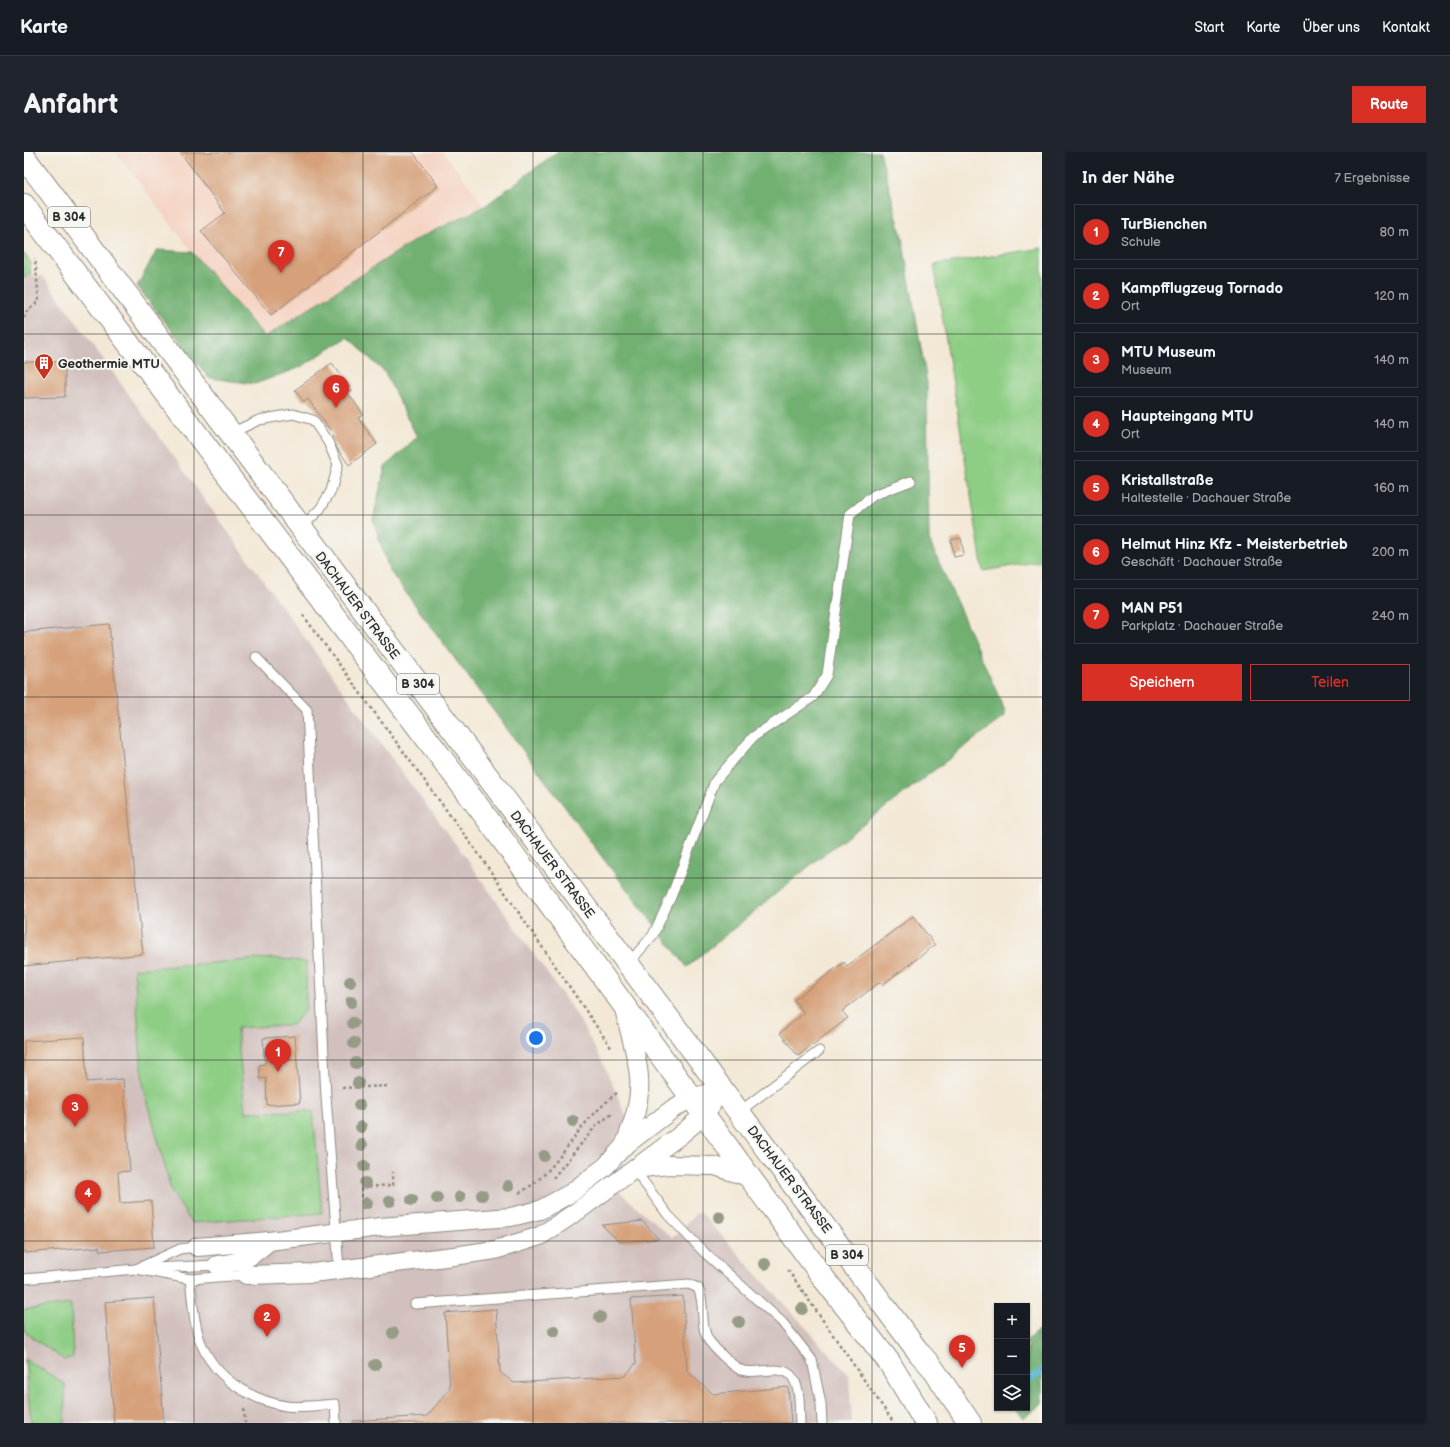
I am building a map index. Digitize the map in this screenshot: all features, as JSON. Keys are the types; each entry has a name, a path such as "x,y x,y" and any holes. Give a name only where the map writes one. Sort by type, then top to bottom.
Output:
{"main road":[{"name":"DACHAUER STRASSE","path":"24,157 920,1354 931,1366 970,1423"},
{"name":"DACHAUER STRASSE","path":"24,205 481,811 825,1280 889,1362 926,1423"}],"street":[{"path":"623,1006 639,1076 639,1092 634,1121 623,1146"},
{"path":"246,1276 312,1272 468,1254 516,1245 540,1236 579,1210 679,1136 698,1107 723,1089"},
{"path":"197,1247 336,1234 380,1227 510,1218 540,1210 571,1193 606,1166 623,1146 674,1108 698,1107"},
{"path":"634,1169 668,1165 715,1166 751,1178"},
{"path":"217,1265 238,1263 248,1259 269,1241"}],"lane":[{"path":"230,434 259,420 294,414 313,420 328,442 338,465 332,491 320,509 301,528"},
{"path":"628,964 653,935 671,897 715,781 753,737 813,697 827,675 850,514 874,495 911,481"},
{"path":"256,657 307,710 326,1088 339,1269"},
{"path":"740,1112 819,1051"},
{"path":"634,1169 668,1214 705,1253 782,1322 812,1360 821,1404 822,1423"},
{"path":"136,1269 180,1249 197,1247"},
{"path":"24,1279 136,1269 217,1265"},
{"path":"136,1269 190,1279 246,1276"},
{"path":"190,1279 194,1318 201,1343 211,1360 225,1376 243,1391 266,1401 288,1406 335,1404 336,1423"},
{"path":"415,1304 689,1284 698,1288 702,1296 704,1327 709,1340 730,1362 742,1370 782,1370 793,1376 797,1386 800,1423"}],"path":[{"path":"24,318 26,313 39,301 35,256 42,265"},
{"path":"301,612 480,856 617,1055"},
{"path":"326,1088 389,1086"},
{"path":"513,1196 534,1183 548,1171 592,1116 609,1099 624,1088"},
{"path":"551,1179 557,1175 596,1126 616,1111"},
{"path":"364,1212 361,1187 393,1185 393,1172"},
{"path":"516,1198 522,1196"}],"shaded area":[{"path":"116,152 443,152 485,206 417,239 265,337 192,252"},
{"path":"24,262 35,277 43,276 408,781 466,858 576,1014 602,1061 629,1122 591,1167 672,1238 699,1211 849,1375 852,1423 24,1423"}],"green space":[{"path":"557,152 880,152 902,237 927,383 929,540 1005,711 1005,716 818,859 687,967 602,857 389,570 373,519 385,467 417,437 385,373 348,337 301,367 255,384 209,378 137,286 157,250 192,252 265,337 417,239 485,206"},
{"path":"1042,248 1042,561 983,571 934,265"},
{"path":"24,253 31,263 30,273 24,279"},
{"path":"274,958 306,962 306,1010 292,1025 237,1028 245,1112 313,1111 322,1213 192,1223 172,1193 143,1084 134,969"},
{"path":"71,1304 73,1357 64,1360 25,1332 24,1310"},
{"path":"1042,1327 1042,1404 1023,1418 1017,1411 1030,1411 1030,1337"},
{"path":"25,1359 65,1384 65,1423 31,1423"}],"building":[{"path":"180,152 413,152 438,186 271,315 201,231 225,213"},
{"name":"Geothermie MTU","path":"24,362 65,362 65,397 24,398"},
{"path":"332,363 352,390 348,393 363,414 358,418 377,444 349,465 330,438 334,436 308,399 304,402 295,390"},
{"path":"961,538 964,555 954,557 951,540"},
{"path":"109,624 143,954 24,966 24,632"},
{"path":"913,916 935,945 882,985 880,982 842,1011 848,1018 798,1056 780,1033 804,1013 794,1000 844,962 847,966"},
{"path":"295,1036 300,1103 267,1105 266,1078 260,1079 259,1065 265,1064 263,1038"},
{"path":"84,1037 87,1082 123,1079 130,1171 118,1172 120,1203 151,1201 154,1247 100,1251 99,1247 24,1253 24,1041"},
{"path":"642,1221 659,1239 619,1242 602,1225"},
{"path":"683,1296 687,1371 713,1394 788,1387 791,1423 353,1423 353,1421 427,1416 450,1389 445,1313 496,1309 500,1372 514,1383 625,1376 636,1363 631,1299"},
{"path":"154,1298 164,1423 114,1423 105,1302"}],"waterway":[{"path":"1030,1380 1042,1371"}],"place":[{"name":"MAN P51","path":"281,273"},
{"name":"Geothermie MTU","path":"44,380"},
{"name":"Helmut Hinz Kfz - Meisterbetrieb","path":"336,408"},
{"name":"TurBienchen","path":"278,1072"},
{"name":"MTU Museum","path":"75,1127"},
{"name":"Haupteingang MTU","path":"88,1213"},
{"name":"Kampfflugzeug Tornado","path":"267,1337"},
{"name":"Kristallstraße","path":"962,1368"}]}
